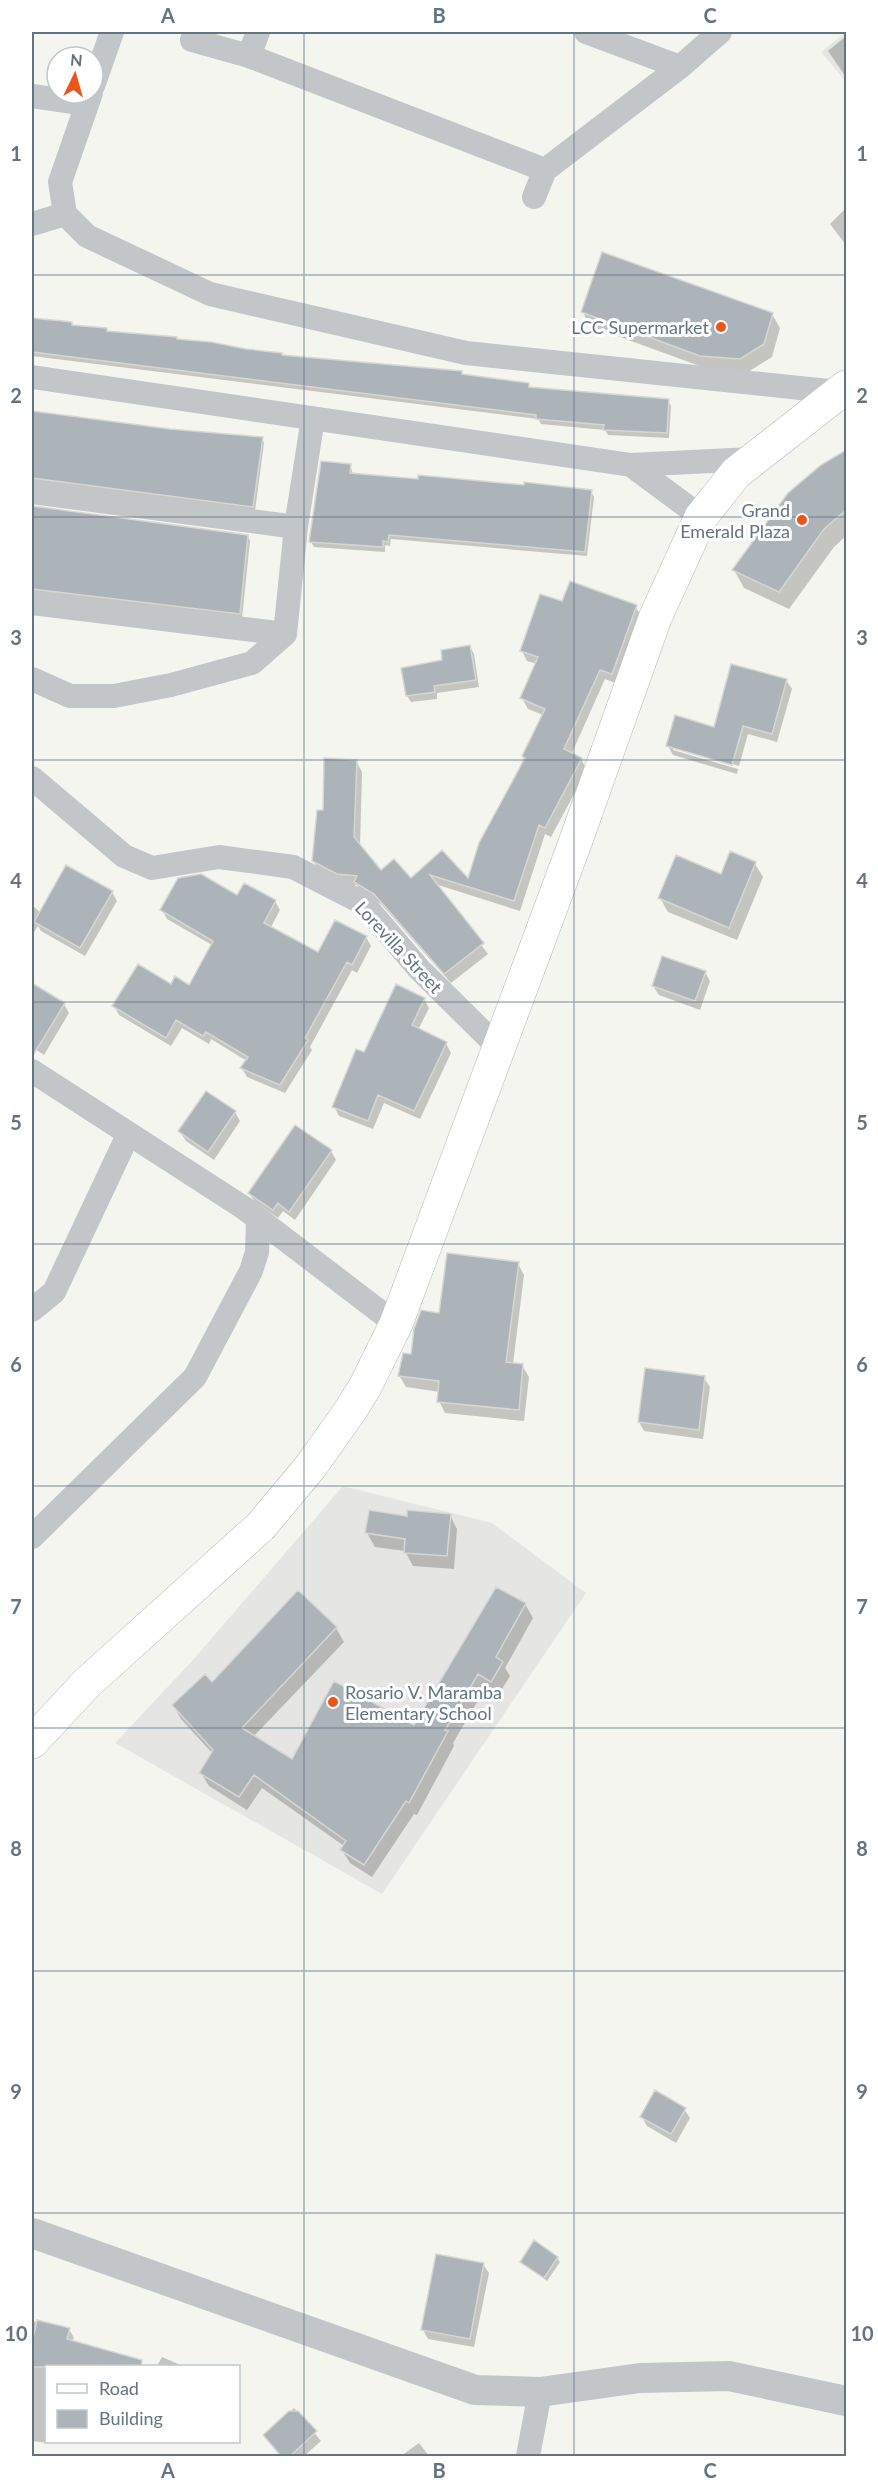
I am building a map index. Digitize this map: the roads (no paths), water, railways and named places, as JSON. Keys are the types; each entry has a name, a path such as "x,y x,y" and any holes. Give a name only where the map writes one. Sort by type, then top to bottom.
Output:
{"main road":[{"path":"32,1742 87,1683 261,1526 311,1466 366,1385 396,1324 575,843 655,618 701,517 736,473 842,389"}],"street":[{"path":"105,52 112,32"},
{"path":"249,56 258,32"},
{"path":"586,32 680,67"},
{"path":"534,197 545,170 680,67 720,32"},
{"path":"192,40 249,56 545,170"},
{"path":"87,105 60,182 65,214 87,236 210,294 466,353 842,389"},
{"path":"32,224 65,214"},
{"path":"32,377 631,465 752,459"},
{"path":"32,679 70,696 114,696 171,685 252,663 285,634 296,527 313,418"},
{"path":"631,465 701,517"},
{"path":"32,492 296,527"},
{"path":"32,603 285,634"},
{"name":"Lorevilla Street","path":"32,778 124,856 152,868 219,857 293,867 363,903 419,969 498,1047"},
{"path":"32,1071 244,1208 396,1324"},
{"path":"32,1310 54,1292 128,1135"},
{"path":"32,1537 195,1377 251,1271 257,1252 258,1220"},
{"path":"32,2233 475,2390 540,2392 640,2378 729,2376 846,2401"},
{"path":"528,2457 540,2392"}],"place":[{"name":"LCC Supermarket","path":"721,327"},
{"name":"Grand Emerald Plaza","path":"802,520"},
{"name":"Rosario V. Maramba Elementary School","path":"333,1702"}]}
